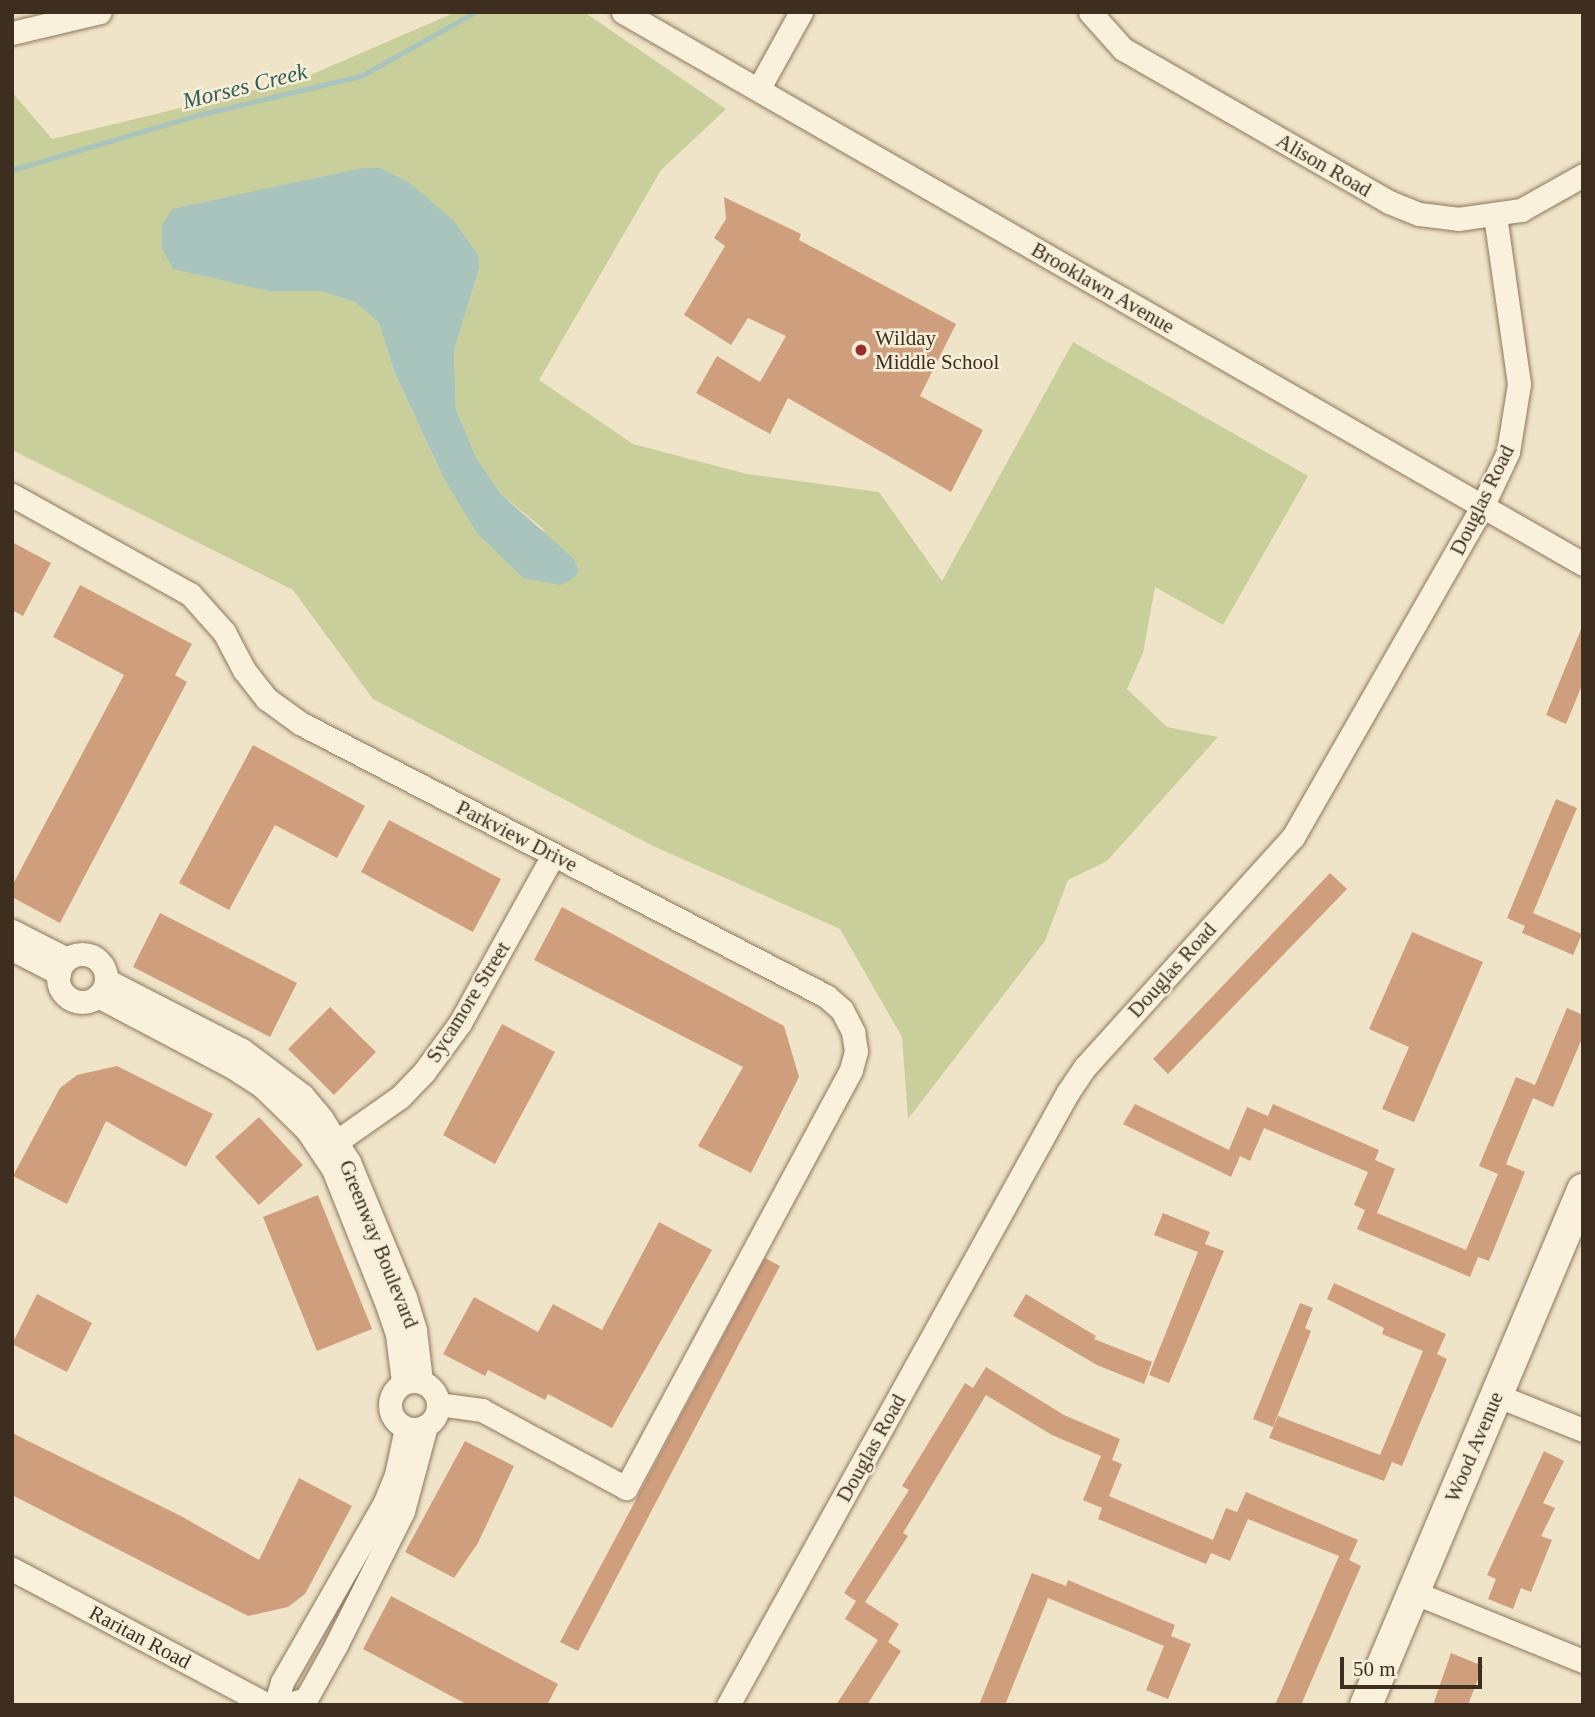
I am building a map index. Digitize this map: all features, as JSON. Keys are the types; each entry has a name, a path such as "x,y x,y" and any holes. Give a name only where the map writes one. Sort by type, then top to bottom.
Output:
{"main road":[{"name":"Wood Avenue","path":"1366,1705 1582,1194"}],"street":[{"path":"12,33 100,12"},
{"name":"Brooklawn Avenue","path":"623,12 1583,564"},
{"path":"758,88 801,12"},
{"name":"Alison Road","path":"1090,12 1123,49 1389,202 1419,214 1458,219 1495,215 1551,197 1583,176"},
{"name":"Douglas Road","path":"727,1705 1068,1092 1085,1067 1293,837 1482,508 1508,452 1519,384 1495,215"},
{"name":"Parkview Drive","path":"12,495 190,594 224,632 244,670 267,699 300,723 826,996 842,1010 856,1051 851,1070 626,1488 482,1410 439,1404"},
{"name":"Sycamore Street","path":"330,1146 400,1097 441,1051 487,978 553,855"},
{"path":"12,931 63,966"},
{"path":"12,949 63,966"},
{"path":"82,954 93,957 102,965 102,988 85,1002 71,999 60,988 63,966 82,954"},
{"name":"Greenway Boulevard","path":"102,988 242,1050 277,1073 302,1095 405,1297 415,1329 412,1382"},
{"path":"275,1705 282,1682 385,1502 416,1427 439,1404 434,1390 412,1382 393,1393 390,1408 395,1420 416,1427"},
{"path":"1496,1395 1583,1430"},
{"path":"285,1705 306,1699 403,1511 416,1427"},
{"name":"Raritan Road","path":"12,1569 268,1705"},
{"path":"1413,1592 1583,1661"},
{"path":"323,1609 345,1621"}],"green space":[{"path":"456,12 584,12 726,109 661,170 539,380 633,444 747,474 879,492 942,581 1073,342 1308,476 1223,625 1155,587 1143,653 1127,689 1167,727 1218,737 1107,861 1068,880 1045,941 908,1119 902,1037 840,929 653,846 373,699 293,590 12,450 12,92 52,139 301,79","holes":["479,269 454,351 456,409 477,459 501,494 547,532 443,477 394,371 379,323 355,302 320,291"]}],"water":[{"path":"362,168 380,168 410,183 454,221 478,255 479,269 454,351 456,409 477,459 501,494 574,559 579,572 571,580 560,585 523,578 477,533 443,477 394,371 379,323 355,302 320,291 269,291 173,269 162,248 162,225 172,209"}],"building":[{"name":"Wilday Middle School","path":"724,197 801,234 799,240 956,324 920,396 983,430 951,492 788,398 770,434 696,393 717,356 760,382 786,336 748,318 731,345 684,315 725,246 714,238 726,219"},
{"path":"12,542 51,563 23,616 12,610"},
{"path":"80,585 192,644 175,675 187,682 60,923 12,897 12,886 124,675 53,637"},
{"path":"1582,627 1583,683 1566,724 1546,715"},
{"path":"253,745 365,806 337,858 275,825 229,910 179,883"},
{"path":"1556,799 1577,808 1533,913 1582,934 1573,955 1522,933 1525,926 1507,918"},
{"path":"389,820 501,879 473,932 361,872"},
{"path":"1330,873 1347,889 1168,1074 1153,1059"},
{"path":"562,907 784,1026 799,1077 751,1173 698,1146 743,1067 534,960"},
{"path":"160,913 297,983 270,1037 133,967"},
{"path":"1412,932 1483,962 1414,1122 1382,1109 1409,1047 1369,1029"},
{"path":"330,1007 376,1052 334,1095 288,1049"},
{"path":"1567,1008 1583,1015 1583,1036 1553,1107 1533,1098 1506,1164 1525,1172 1489,1261 1478,1257 1470,1277 1357,1229 1365,1210 1354,1205 1368,1172 1264,1128 1250,1161 1240,1156 1231,1177 1123,1124 1135,1104 1229,1150 1247,1107 1268,1116 1273,1104 1379,1150 1375,1160 1395,1169 1377,1213 1466,1250 1498,1174 1479,1166 1516,1077 1535,1085"},
{"path":"502,1024 555,1052 495,1164 443,1135"},
{"path":"117,1066 213,1114 186,1167 106,1121 67,1204 13,1176 60,1088 77,1075"},
{"path":"259,1117 303,1165 259,1205 215,1157"},
{"path":"318,1195 372,1329 317,1351 263,1217"},
{"path":"1163,1213 1210,1232 1205,1244 1224,1251 1169,1383 1149,1375 1198,1252 1154,1235"},
{"path":"659,1222 712,1250 612,1428 548,1394 545,1400 488,1370 485,1376 443,1354 474,1297 538,1332 553,1304 602,1330"},
{"path":"765,1258 780,1266 578,1651 560,1642"},
{"path":"1334,1283 1446,1334 1437,1354 1447,1359 1402,1466 1392,1462 1384,1481 1269,1438 1278,1416 1380,1455 1423,1351 1382,1334 1384,1328 1327,1299"},
{"path":"37,1294 92,1323 67,1372 12,1344"},
{"path":"1026,1294 1096,1336 1094,1339 1152,1362 1144,1384 1097,1365 1013,1316"},
{"path":"1300,1303 1313,1308 1305,1328 1311,1331 1273,1427 1253,1419"},
{"path":"986,1367 1064,1415 1120,1439 1112,1460 1122,1464 1109,1496 1213,1540 1226,1508 1237,1512 1246,1492 1358,1540 1349,1560 1361,1566 1301,1705 1275,1705 1339,1556 1248,1519 1230,1561 1211,1553 1206,1564 1098,1519 1102,1508 1083,1500 1101,1456 1052,1435 986,1395 903,1533 908,1536 865,1602 899,1624 888,1642 901,1651 867,1705 836,1705 878,1640 845,1619 856,1601 844,1593 909,1490 902,1486 965,1383 973,1388"},
{"path":"12,1433 179,1515 259,1560 299,1478 352,1506 305,1594 288,1607 248,1616 12,1495"},
{"path":"465,1441 514,1466 478,1543 454,1578 405,1552"},
{"path":"1544,1451 1564,1461 1543,1503 1555,1508 1541,1536 1552,1540 1531,1592 1521,1588 1513,1609 1488,1599 1496,1579 1487,1575"},
{"path":"1032,1573 1066,1586 1068,1580 1175,1625 1171,1636 1191,1644 1168,1699 1146,1690 1164,1646 1048,1598 1005,1705 979,1705"},
{"path":"391,1596 558,1684 547,1705 468,1705 363,1649"},
{"path":"1451,1653 1483,1666 1468,1705 1433,1705"}],"waterway":[{"name":"Morses Creek","path":"12,170 198,115 361,76 475,12"}],"place":[{"name":"Wilday Middle School","path":"861,350"}]}
